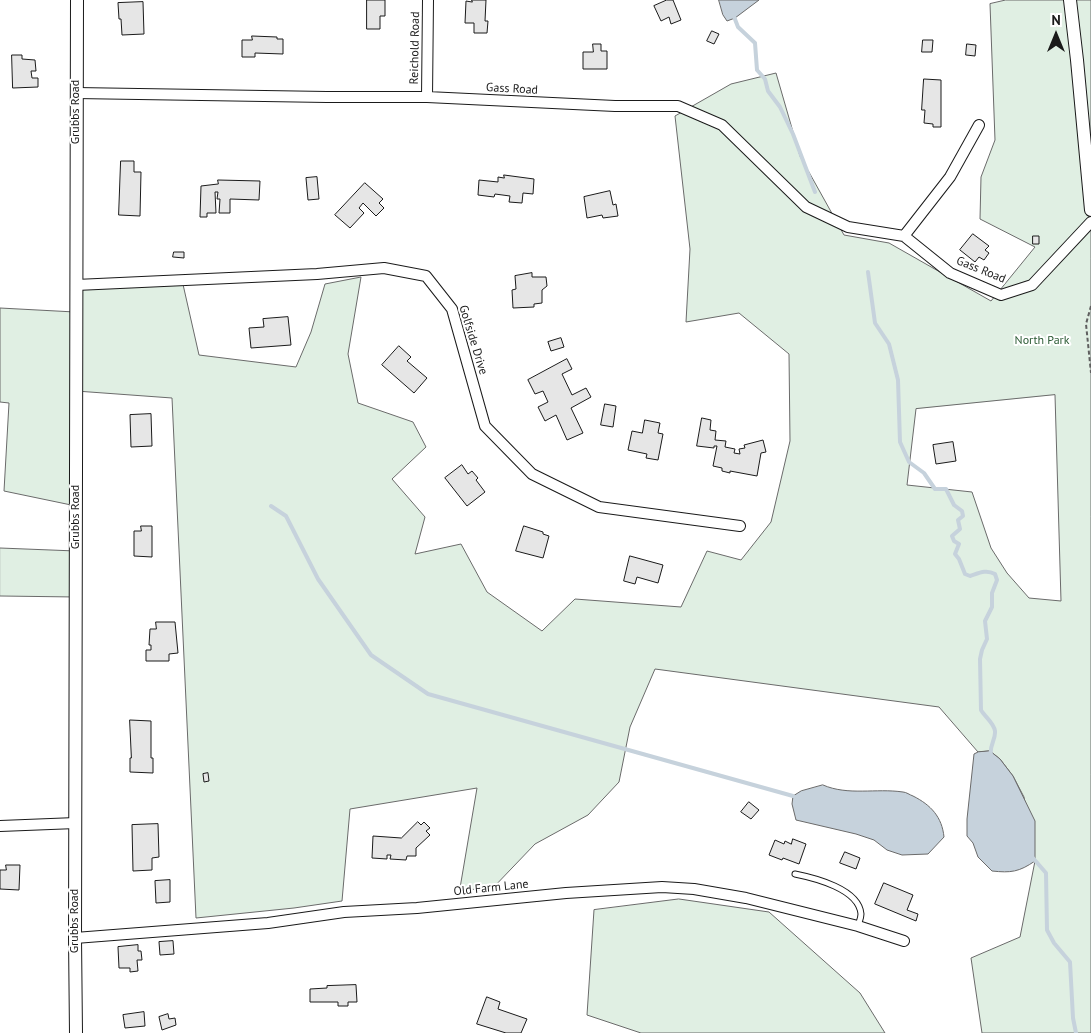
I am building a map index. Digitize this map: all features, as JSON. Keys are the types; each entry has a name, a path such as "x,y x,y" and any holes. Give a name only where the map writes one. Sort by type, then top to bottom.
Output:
{"street":[{"name":"Grubbs Road","path":"76,1033 77,0"},
{"name":"Reichold Road","path":"426,97 428,0"},
{"path":"1070,0 1091,210"},
{"name":"Gass Road","path":"76,93 327,98 426,97 615,106 678,106 722,125 806,207 848,227 904,236 950,273 1001,295 1032,285 1091,222"},
{"path":"904,236 950,177 979,125"},
{"name":"Golfside Drive","path":"76,285 317,274 384,268 426,276 452,309 485,426 532,474 599,507 740,526"},
{"path":"0,826 76,823"},
{"name":"Old Farm Lane","path":"75,938 268,923 344,912 417,908 566,893 662,887 694,889 746,898 858,926 904,941"}],"lane":[{"path":"796,874 834,885 850,896 858,906 861,915 858,926"}],"path":[{"path":"1091,306 1086,324 1091,373"}],"green space":[{"name":"North Park","path":"1006,0 1091,0 1091,1033 982,1033 971,958 1020,937 1035,861 1024,797 1013,776 1000,759 990,751 978,752 939,707 655,669 630,727 619,782 588,815 535,844 490,891 460,888 477,788 350,809 342,901 196,918 172,398 76,391 76,506 4,491 9,403 0,402 0,308 75,312 76,285 182,280 199,355 296,367 311,332 325,284 361,277 348,354 358,403 413,422 426,447 392,479 425,517 415,554 461,544 487,592 542,631 575,599 681,607 707,551 741,560 771,522 790,441 789,354 739,313 686,322 690,249 675,116 731,84 776,73 800,156 844,235 889,243 991,301 1035,247 980,219 981,177 995,140 990,4","holes":["1055,395 1061,601 1029,598 1007,573 991,548 972,492 907,485 916,409"]},
{"path":"0,548 76,551 76,597 0,596"},
{"path":"679,899 769,912 860,993 885,1033 641,1033 587,1015 594,910"}],"shaded area":[{"path":"719,0 759,0 735,18 727,21 723,15"},
{"path":"990,751 1000,759 1013,776 1035,821 1035,861 1015,871 992,871 978,857 973,843 967,836 974,754"},
{"path":"823,785 852,791 907,793 925,803 934,812 941,823 944,837 928,854 902,855 887,850 874,840 856,834 796,820 792,804 793,796 801,791"}],"building":[{"path":"367,0 385,0 385,16 380,16 380,29 367,29"},
{"path":"472,0 486,0 485,21 488,21 487,33 474,33 474,23 465,23 466,1 472,2"},
{"path":"667,0 673,0 681,20 671,24 669,17 661,21 654,6"},
{"path":"143,2 144,34 122,35 118,3"},
{"path":"712,31 719,34 714,44 707,41"},
{"path":"252,36 283,39 283,54 255,53 255,57 242,57 242,40 252,40"},
{"path":"923,40 933,40 932,52 922,52"},
{"path":"593,44 601,44 601,51 607,51 607,69 583,69 583,52 593,52"},
{"path":"967,44 976,45 975,56 966,55"},
{"path":"12,55 22,55 22,59 35,60 36,71 31,71 32,78 38,78 38,87 13,88"},
{"path":"924,79 941,80 941,127 933,127 933,124 924,123 925,110 922,110"},
{"path":"121,161 134,161 134,172 141,172 140,216 119,215"},
{"path":"504,175 534,179 533,194 523,193 522,203 509,202 510,196 495,194 494,197 478,195 479,180 498,182 498,177 504,178"},
{"path":"317,177 319,199 308,200 306,178"},
{"path":"218,180 260,181 259,200 230,199 230,213 219,213 220,199 217,199 218,192 215,192 216,213 207,213 207,217 200,217 201,186 218,184"},
{"path":"365,183 383,199 379,203 384,208 376,216 363,203 359,208 364,213 350,228 335,215"},
{"path":"610,191 613,205 616,204 618,216 603,218 602,215 587,218 584,197"},
{"path":"973,234 989,246 985,250 989,253 984,260 979,257 975,262 960,250"},
{"path":"1033,236 1039,236 1039,244 1033,244"},
{"path":"174,252 184,252 184,258 173,257"},
{"path":"532,273 532,277 546,277 547,286 542,290 542,303 534,304 534,307 513,308 512,290 516,289 515,276"},
{"path":"288,317 291,345 251,348 249,328 264,327 263,319"},
{"path":"561,338 564,347 551,351 548,342"},
{"path":"399,346 411,357 407,361 427,378 414,393 382,365"},
{"path":"567,359 572,369 562,374 572,395 586,388 591,397 571,408 583,433 567,440 556,415 545,421 538,407 548,402 543,391 535,394 528,380"},
{"path":"605,404 616,406 613,427 601,425"},
{"path":"151,414 152,446 131,447 130,415"},
{"path":"702,418 711,420 710,430 716,431 715,440 726,441 725,447 735,449 734,453 740,454 739,449 745,448 744,445 763,440 766,452 761,453 757,476 730,471 730,473 722,471 722,468 713,466 717,446 714,446 714,448 697,446"},
{"path":"645,420 660,423 658,433 663,434 658,460 646,458 647,454 628,450 632,431 642,433"},
{"path":"953,442 956,461 936,464 933,445"},
{"path":"462,465 468,474 472,471 478,478 476,480 485,492 467,506 445,478"},
{"path":"141,526 152,526 152,557 134,556 134,531 141,531"},
{"path":"524,526 549,536 543,558 516,551"},
{"path":"630,556 663,565 658,583 637,577 635,584 624,581"},
{"path":"156,622 175,622 178,653 169,654 169,661 146,661 146,650 151,650 151,645 149,645 150,629 156,629"},
{"path":"130,720 151,721 153,773 130,772"},
{"path":"208,773 209,781 204,782 203,774"},
{"path":"749,802 759,810 751,819 741,812"},
{"path":"418,822 421,825 424,822 430,828 426,831 430,835 416,848 416,856 407,856 406,860 390,859 391,855 387,855 387,859 372,858 373,836 401,838"},
{"path":"158,824 159,857 152,858 152,870 133,871 132,825"},
{"path":"793,839 806,844 799,864 769,855 775,840 784,844 785,841 791,844"},
{"path":"845,852 860,858 856,869 840,863"},
{"path":"6,865 20,865 19,890 0,889 0,870 6,870"},
{"path":"170,880 170,902 156,903 155,881"},
{"path":"884,883 913,895 907,910 918,914 916,921 875,904"},
{"path":"173,941 174,954 160,955 159,942"},
{"path":"138,945 138,951 141,951 142,960 137,960 138,971 130,972 130,968 119,968 118,947"},
{"path":"356,985 357,1002 348,1002 348,1006 338,1006 338,1002 310,1002 310,989 327,988 327,986"},
{"path":"487,997 500,1002 498,1009 527,1019 521,1033 506,1033 477,1024"},
{"path":"144,1012 145,1026 125,1028 123,1015"},
{"path":"168,1014 169,1019 175,1018 176,1025 162,1030 159,1017"}],"waterway":[{"path":"733,14 738,27 755,43 757,70 765,79 768,91 780,107 793,134 815,192"},
{"path":"868,272 875,323 889,344 898,380 900,442 909,462 924,473 935,489 946,489 954,505 962,511 963,516 958,520 960,529 952,536 954,541 959,544 955,554 965,574 970,576 989,572 995,574 997,580 992,593 992,607 985,621 987,639 980,659 981,710 993,725 995,731 991,755"},
{"path":"271,506 286,516 318,579 371,655 428,694 793,796"},
{"path":"1033,858 1046,873 1047,930 1054,943 1070,962 1073,1018 1076,1033"}]}
